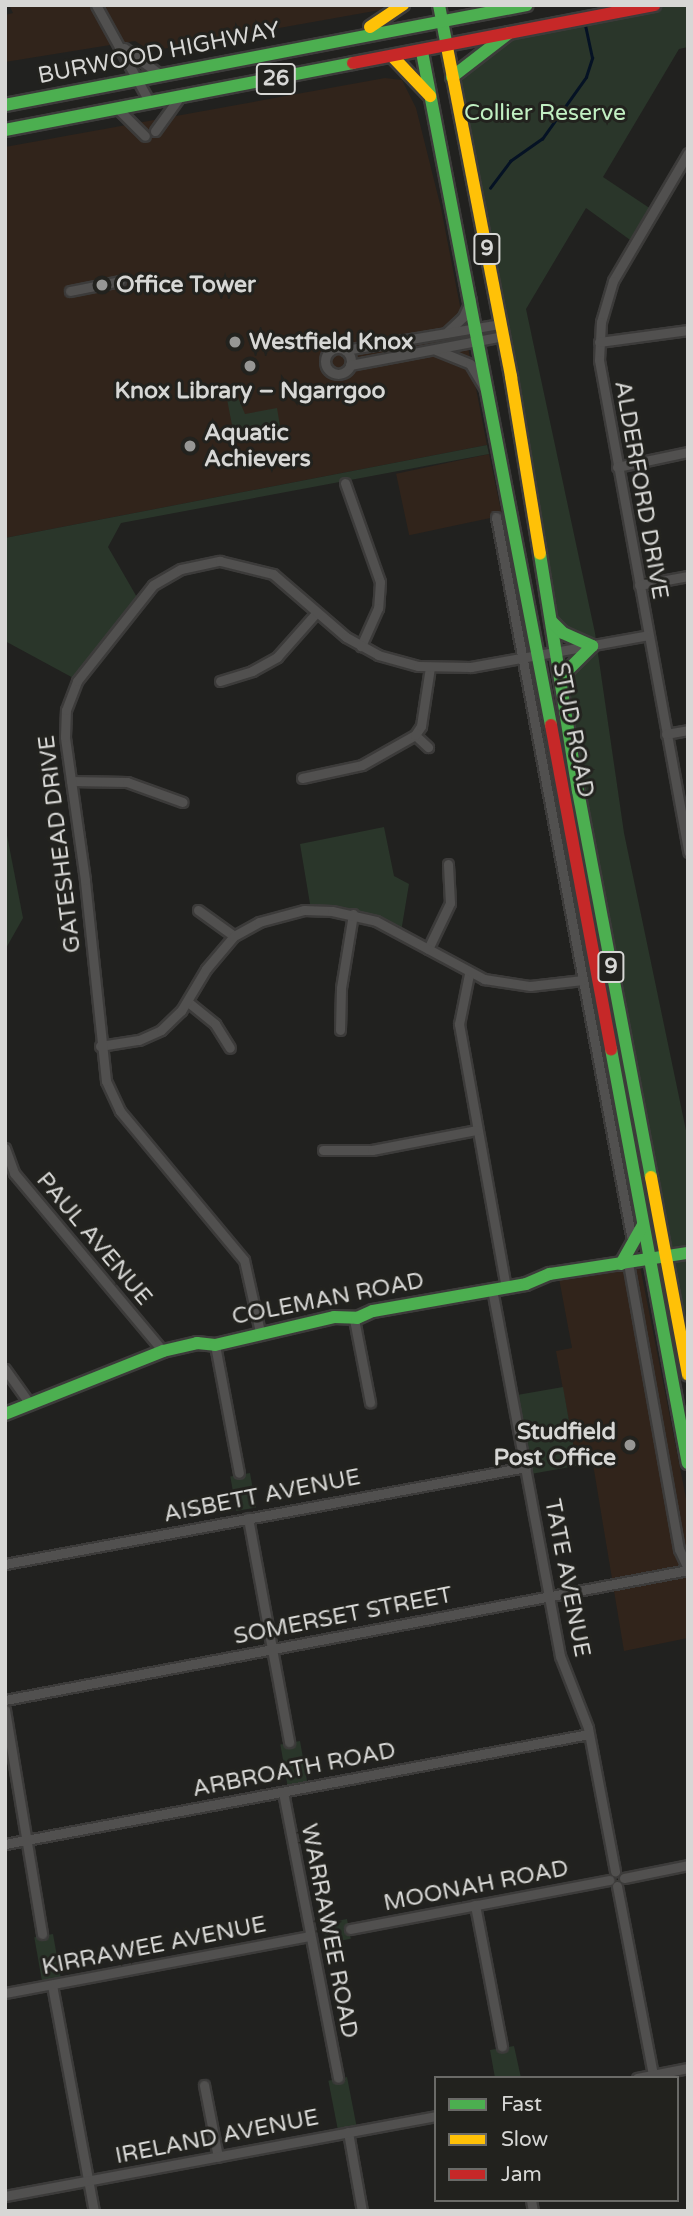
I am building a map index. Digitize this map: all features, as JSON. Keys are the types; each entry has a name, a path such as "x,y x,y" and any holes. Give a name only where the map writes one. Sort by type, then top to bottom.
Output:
{"main road":[{"path":"358,34 403,5"},
{"name":"STUD ROAD","path":"413,5 472,298 688,1463"},
{"name":"STUD ROAD","path":"439,5 502,330 588,846 668,1256 688,1374"},
{"name":"BURWOOD HIGHWAY","path":"5,105 441,19 461,10 527,5"},
{"name":"BURWOOD HIGHWAY","path":"5,130 422,52 654,5"},
{"path":"452,77 509,33"},
{"path":"393,57 431,97"},
{"path":"550,620 563,633 592,646 561,677"},
{"path":"624,1264 643,1225"},
{"name":"COLEMAN ROAD","path":"5,1414 163,1351 197,1343 215,1345 260,1332 334,1317 354,1319 369,1311 506,1287 550,1274 688,1253"}],"street":[{"path":"96,5 123,47 145,104"},
{"path":"123,47 162,76"},
{"path":"155,131 179,97"},
{"path":"118,109 145,136"},
{"name":"ALDERFORD DRIVE","path":"688,153 619,266 599,342 600,377 688,852"},
{"path":"70,291 120,281"},
{"path":"445,334 463,317 472,298"},
{"path":"478,335 445,334 330,351 326,365 337,374 350,365 435,350 502,330"},
{"path":"599,342 688,330"},
{"path":"345,350 350,365"},
{"path":"435,350 470,364 490,396"},
{"path":"617,467 688,452"},
{"path":"345,483 380,582 378,608 361,646"},
{"path":"496,517 631,1235"},
{"name":"GATESHEAD DRIVE","path":"260,1332 244,1260 120,1111 106,1081 65,723 74,687 138,599 162,579 195,564 241,563 281,579 316,612 361,646 390,659 430,667 471,667 648,635"},
{"path":"639,585 688,576"},
{"path":"220,681 252,671 277,657 316,612"},
{"path":"302,778 362,765 415,735 421,726 430,667"},
{"path":"666,734 688,730"},
{"path":"415,735 428,747"},
{"path":"71,781 127,782 183,802"},
{"path":"428,949 450,903 448,864"},
{"path":"198,910 234,936"},
{"path":"100,1046 153,1034 188,1002 214,958 234,936 285,914 319,910 353,914 390,926 469,974 530,986 583,981"},
{"path":"340,1030 341,988 353,914"},
{"path":"469,974 459,1024 506,1287"},
{"path":"188,1002 215,1024 230,1048"},
{"path":"323,1150 372,1150 477,1130"},
{"name":"PAUL AVENUE","path":"5,1148 13,1173 163,1351"},
{"path":"627,1214 641,1211"},
{"path":"624,1264 679,1549 688,1569"},
{"name":"TATE AVENUE","path":"492,1289 562,1662 589,1734 617,1881"},
{"path":"354,1319 370,1402"},
{"path":"215,1345 239,1473"},
{"path":"5,1369 30,1404"},
{"name":"AISBETT AVENUE","path":"5,1564 526,1467"},
{"path":"248,1518 289,1742"},
{"name":"SOMERSET STREET","path":"5,1700 688,1569"},
{"path":"5,1710 41,1934"},
{"name":"ARBROATH ROAD","path":"5,1843 589,1734"},
{"name":"WARRAWEE ROAD","path":"283,1792 338,2078"},
{"name":"MOONAH ROAD","path":"350,1929 617,1881 688,1865"},
{"path":"617,1881 653,2075"},
{"path":"475,1905 502,2046"},
{"name":"KIRRAWEE AVENUE","path":"5,1993 310,1936"},
{"path":"51,1985 94,2211"},
{"path":"648,2076 688,2068"},
{"path":"204,2085 218,2157"},
{"name":"IRELAND AVENUE","path":"5,2196 434,2116"},
{"path":"348,2132 362,2211"}],"shaded area":[{"path":"9,5 385,5 380,10 151,51 135,41 5,62 5,15 13,13"},
{"name":"Westfield Knox","path":"385,78 402,80 416,108 441,208 487,445 5,538 5,147"},
{"path":"489,454 502,516 409,535 396,474"},
{"path":"639,1261 688,1508 688,1638 624,1651 593,1464 577,1466 556,1351 572,1348 558,1273"}],"green space":[{"name":"Collier Reserve","path":"654,5 688,5 688,47 679,49 603,177 651,209 633,242 586,208 526,309 595,633 624,833 688,1140 688,1372 561,677 592,646 559,630 452,77 509,33"},
{"path":"236,393 245,414 277,408 281,432 242,440 232,425 226,394"},
{"path":"487,445 489,454 121,523 108,547 138,599 77,680 5,641 5,538"},
{"path":"5,825 23,918 5,950"},
{"path":"384,827 394,876 409,884 401,932 311,910 300,844"},
{"path":"563,1387 577,1466 527,1475 513,1396"},
{"path":"250,1473 256,1507 236,1511 230,1476"},
{"path":"300,1741 308,1787 288,1791 280,1744"},
{"path":"347,1919 351,1939 326,1943 322,1924"},
{"path":"53,1934 62,1983 43,1987 34,1937"},
{"path":"514,2046 521,2076 495,2076 490,2050"},
{"path":"347,2077 357,2130 339,2134 328,2081"}],"waterway":[{"path":"490,188 510,161 542,139 586,77 592,58 585,25"}],"traffic: fast":[{"path":"439,5 447,47"},
{"path":"5,105 527,5"},
{"path":"452,77 509,33"},
{"path":"422,52 551,725"},
{"path":"5,130 353,63"},
{"path":"540,554 578,791 651,1177"},
{"path":"551,621 563,633 592,646 561,677"},
{"path":"611,1049 688,1463"},
{"path":"621,1264 643,1225"},
{"path":"5,1414 163,1351 197,1343 215,1345 334,1317 357,1318 373,1311 526,1284 550,1274 688,1253"}],"traffic: slow":[{"path":"370,27 403,5"},
{"path":"447,47 511,377 540,554"},
{"path":"393,57 430,96"},
{"path":"651,1177 688,1375"}],"traffic: jam":[{"path":"353,63 654,5"},
{"path":"551,725 611,1049"}],"place":[{"name":"Office Tower","path":"102,285"},
{"name":"Westfield Knox","path":"235,342"},
{"name":"Knox Library – Ngarrgoo","path":"250,366"},
{"name":"Aquatic Achievers","path":"190,446"},
{"name":"Studfield Post Office","path":"630,1445"}]}
